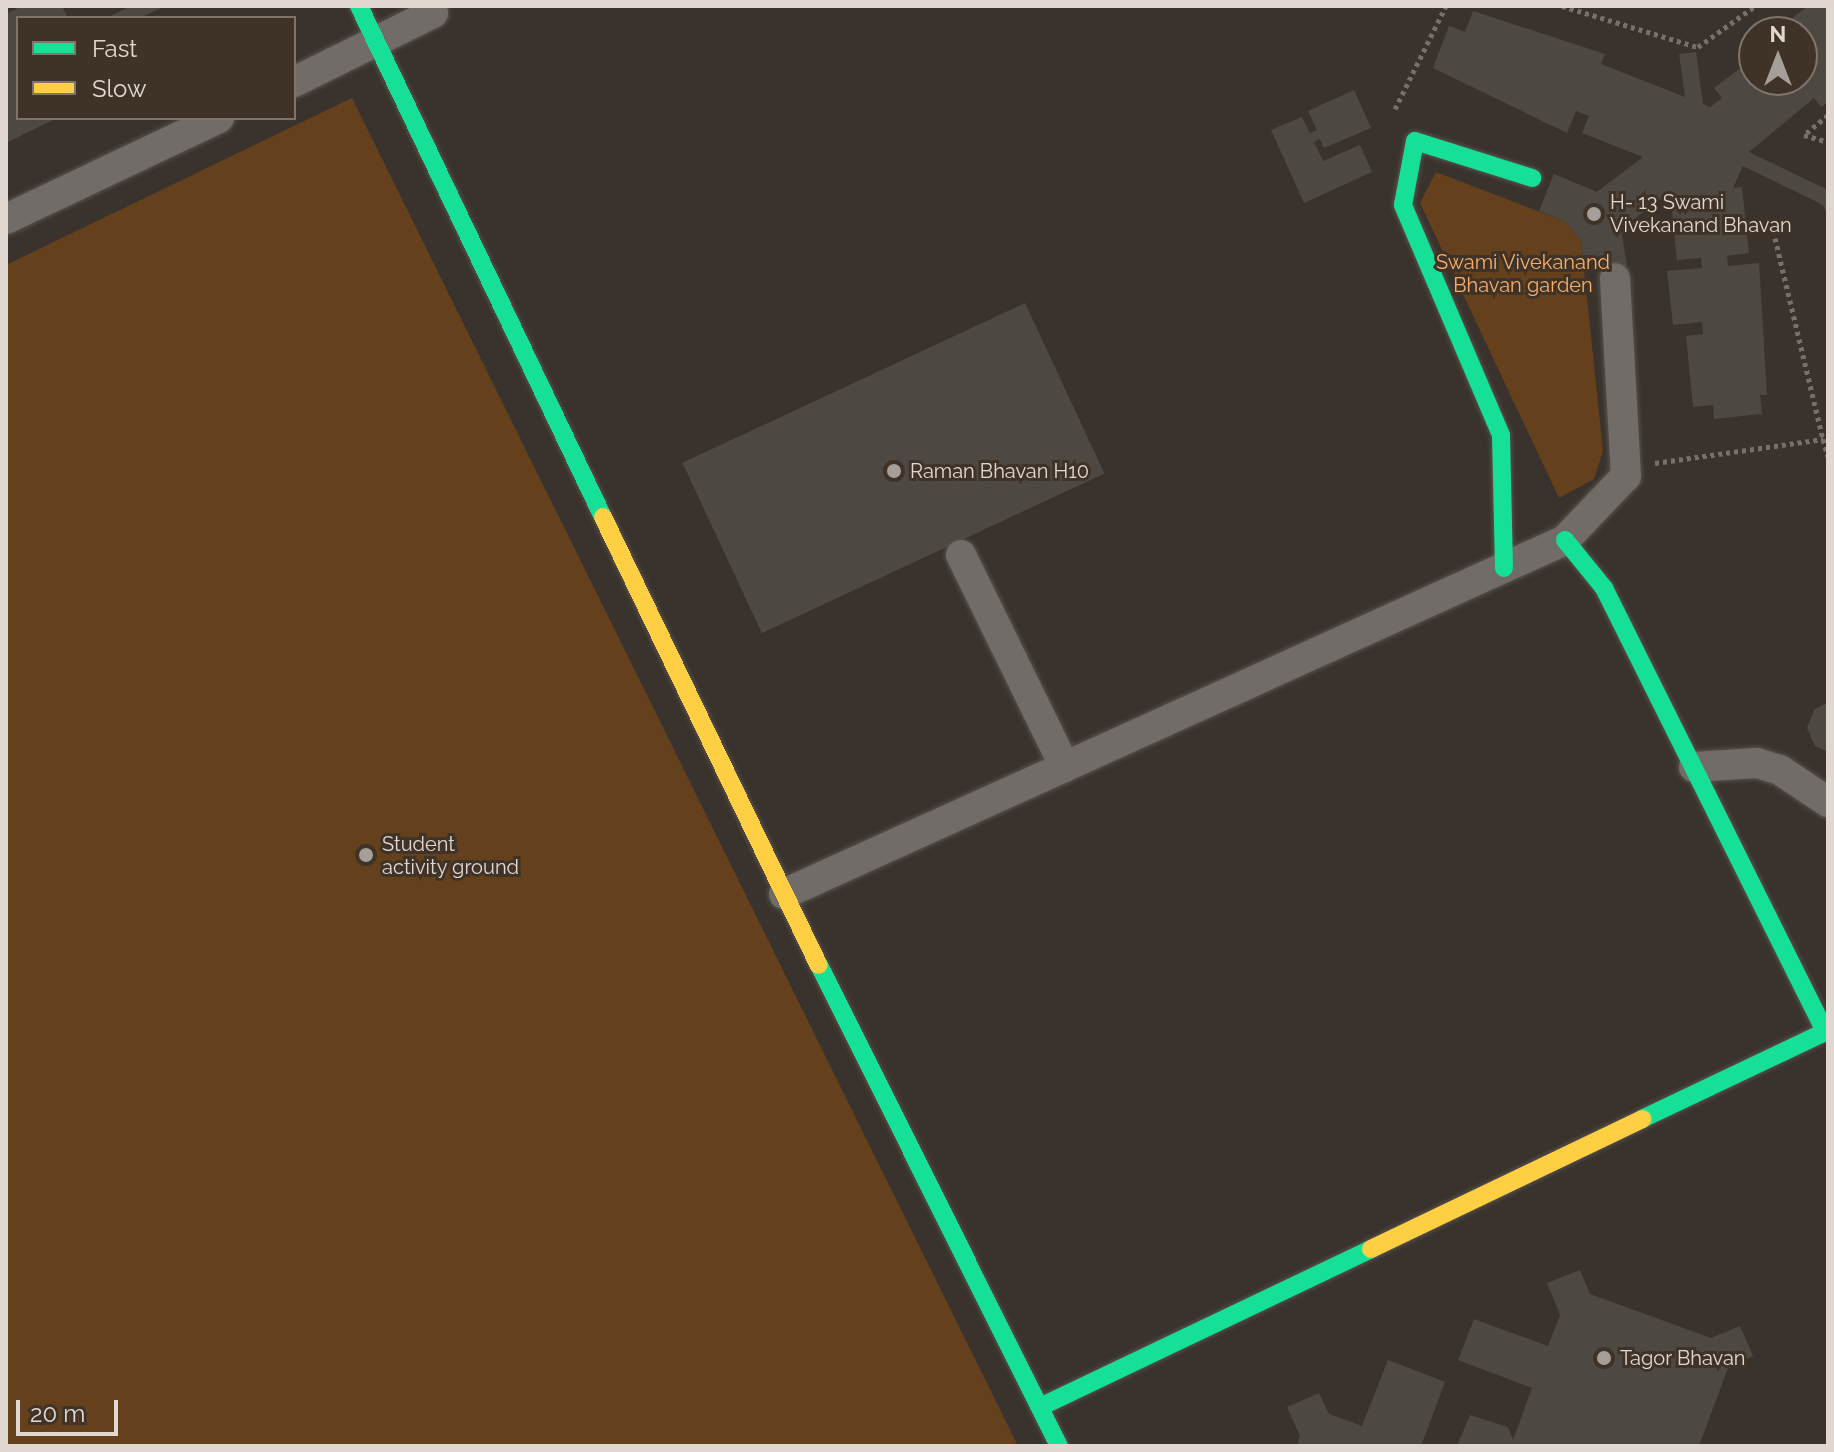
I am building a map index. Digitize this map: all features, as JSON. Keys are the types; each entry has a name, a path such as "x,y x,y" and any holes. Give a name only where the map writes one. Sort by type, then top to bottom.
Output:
{"street":[{"path":"359,6 784,894 1059,1446"},
{"path":"296,81 433,13 430,6"},
{"path":"6,219 215,120"},
{"path":"1504,568 1501,435 1403,205 1415,141 1532,178"},
{"path":"784,894 1565,540 1626,476 1615,278"},
{"path":"1040,1407 1827,1031 1604,588 1565,540"},
{"path":"961,555 1065,767"},
{"path":"1694,767 1769,766 1828,802"}],"path":[{"path":"1415,141 1396,125 1395,98 1446,6"},
{"path":"1562,6 1698,47 1755,6"},
{"path":"1828,115 1804,135 1828,142"},
{"path":"1775,238 1828,456"},
{"path":"1625,467 1823,439"}],"green space":[{"name":"Student activity ground","path":"352,98 1018,1446 6,1446 6,265"},
{"name":"Swami Vivekanand Bhavan garden","path":"1436,172 1566,222 1581,241 1603,451 1594,479 1559,498 1420,203"}],"building":[{"path":"22,6 62,6 67,16 16,16 16,120 53,120 6,143 6,14"},
{"path":"131,6 165,6 144,16 110,16"},
{"name":"H- 13 Swami Vivekanand Bhavan","path":"1808,6 1828,6 1828,102 1821,107 1814,98 1749,152 1828,190 1828,218 1823,205 1743,166 1733,188 1742,187 1749,253 1727,256 1728,266 1759,263 1767,395 1760,395 1762,414 1714,419 1713,405 1693,407 1686,336 1703,334 1702,322 1673,325 1667,271 1702,268 1701,258 1677,260 1670,192 1621,229 1627,266 1585,271 1581,241 1566,222 1539,211 1554,174 1597,192 1643,157 1582,133 1589,116 1576,111 1567,133 1433,68 1449,26 1465,32 1473,11 1605,54 1601,64 1685,97 1679,54 1696,52 1703,104 1710,107 1722,98 1714,88 1738,70 1738,96 1818,96 1818,16 1795,16"},
{"path":"1354,90 1371,128 1324,148 1320,139 1314,142 1323,161 1360,145 1372,172 1304,203 1271,130 1302,117 1310,133 1317,130 1308,111"},
{"name":"Raman Bhavan H10","path":"1025,303 1104,473 762,633 682,463"},
{"path":"1828,702 1828,752 1815,746 1807,728 1814,710"},
{"name":"Tagor Bhavan","path":"1580,1270 1590,1294 1711,1338 1740,1326 1753,1356 1728,1368 1699,1446 1457,1446 1470,1415 1508,1427 1513,1440 1532,1388 1458,1360 1474,1319 1548,1346 1560,1315 1547,1283"},
{"path":"1388,1360 1445,1382 1421,1446 1297,1446 1300,1436 1287,1407 1319,1393 1329,1414 1362,1426"}],"traffic: fast":[{"path":"359,6 603,517"},
{"path":"1504,568 1501,435 1403,205 1415,141 1532,178"},
{"path":"1565,540 1604,588 1825,1032 1642,1119"},
{"path":"819,965 1059,1446"},
{"path":"1040,1407 1371,1249"}],"traffic: slow":[{"path":"603,517 819,965"},
{"path":"1371,1249 1642,1119"}],"place":[{"name":"H- 13 Swami Vivekanand Bhavan","path":"1594,214"},
{"name":"Raman Bhavan H10","path":"894,471"},
{"name":"Student activity ground","path":"366,855"},
{"name":"Tagor Bhavan","path":"1604,1358"}]}
